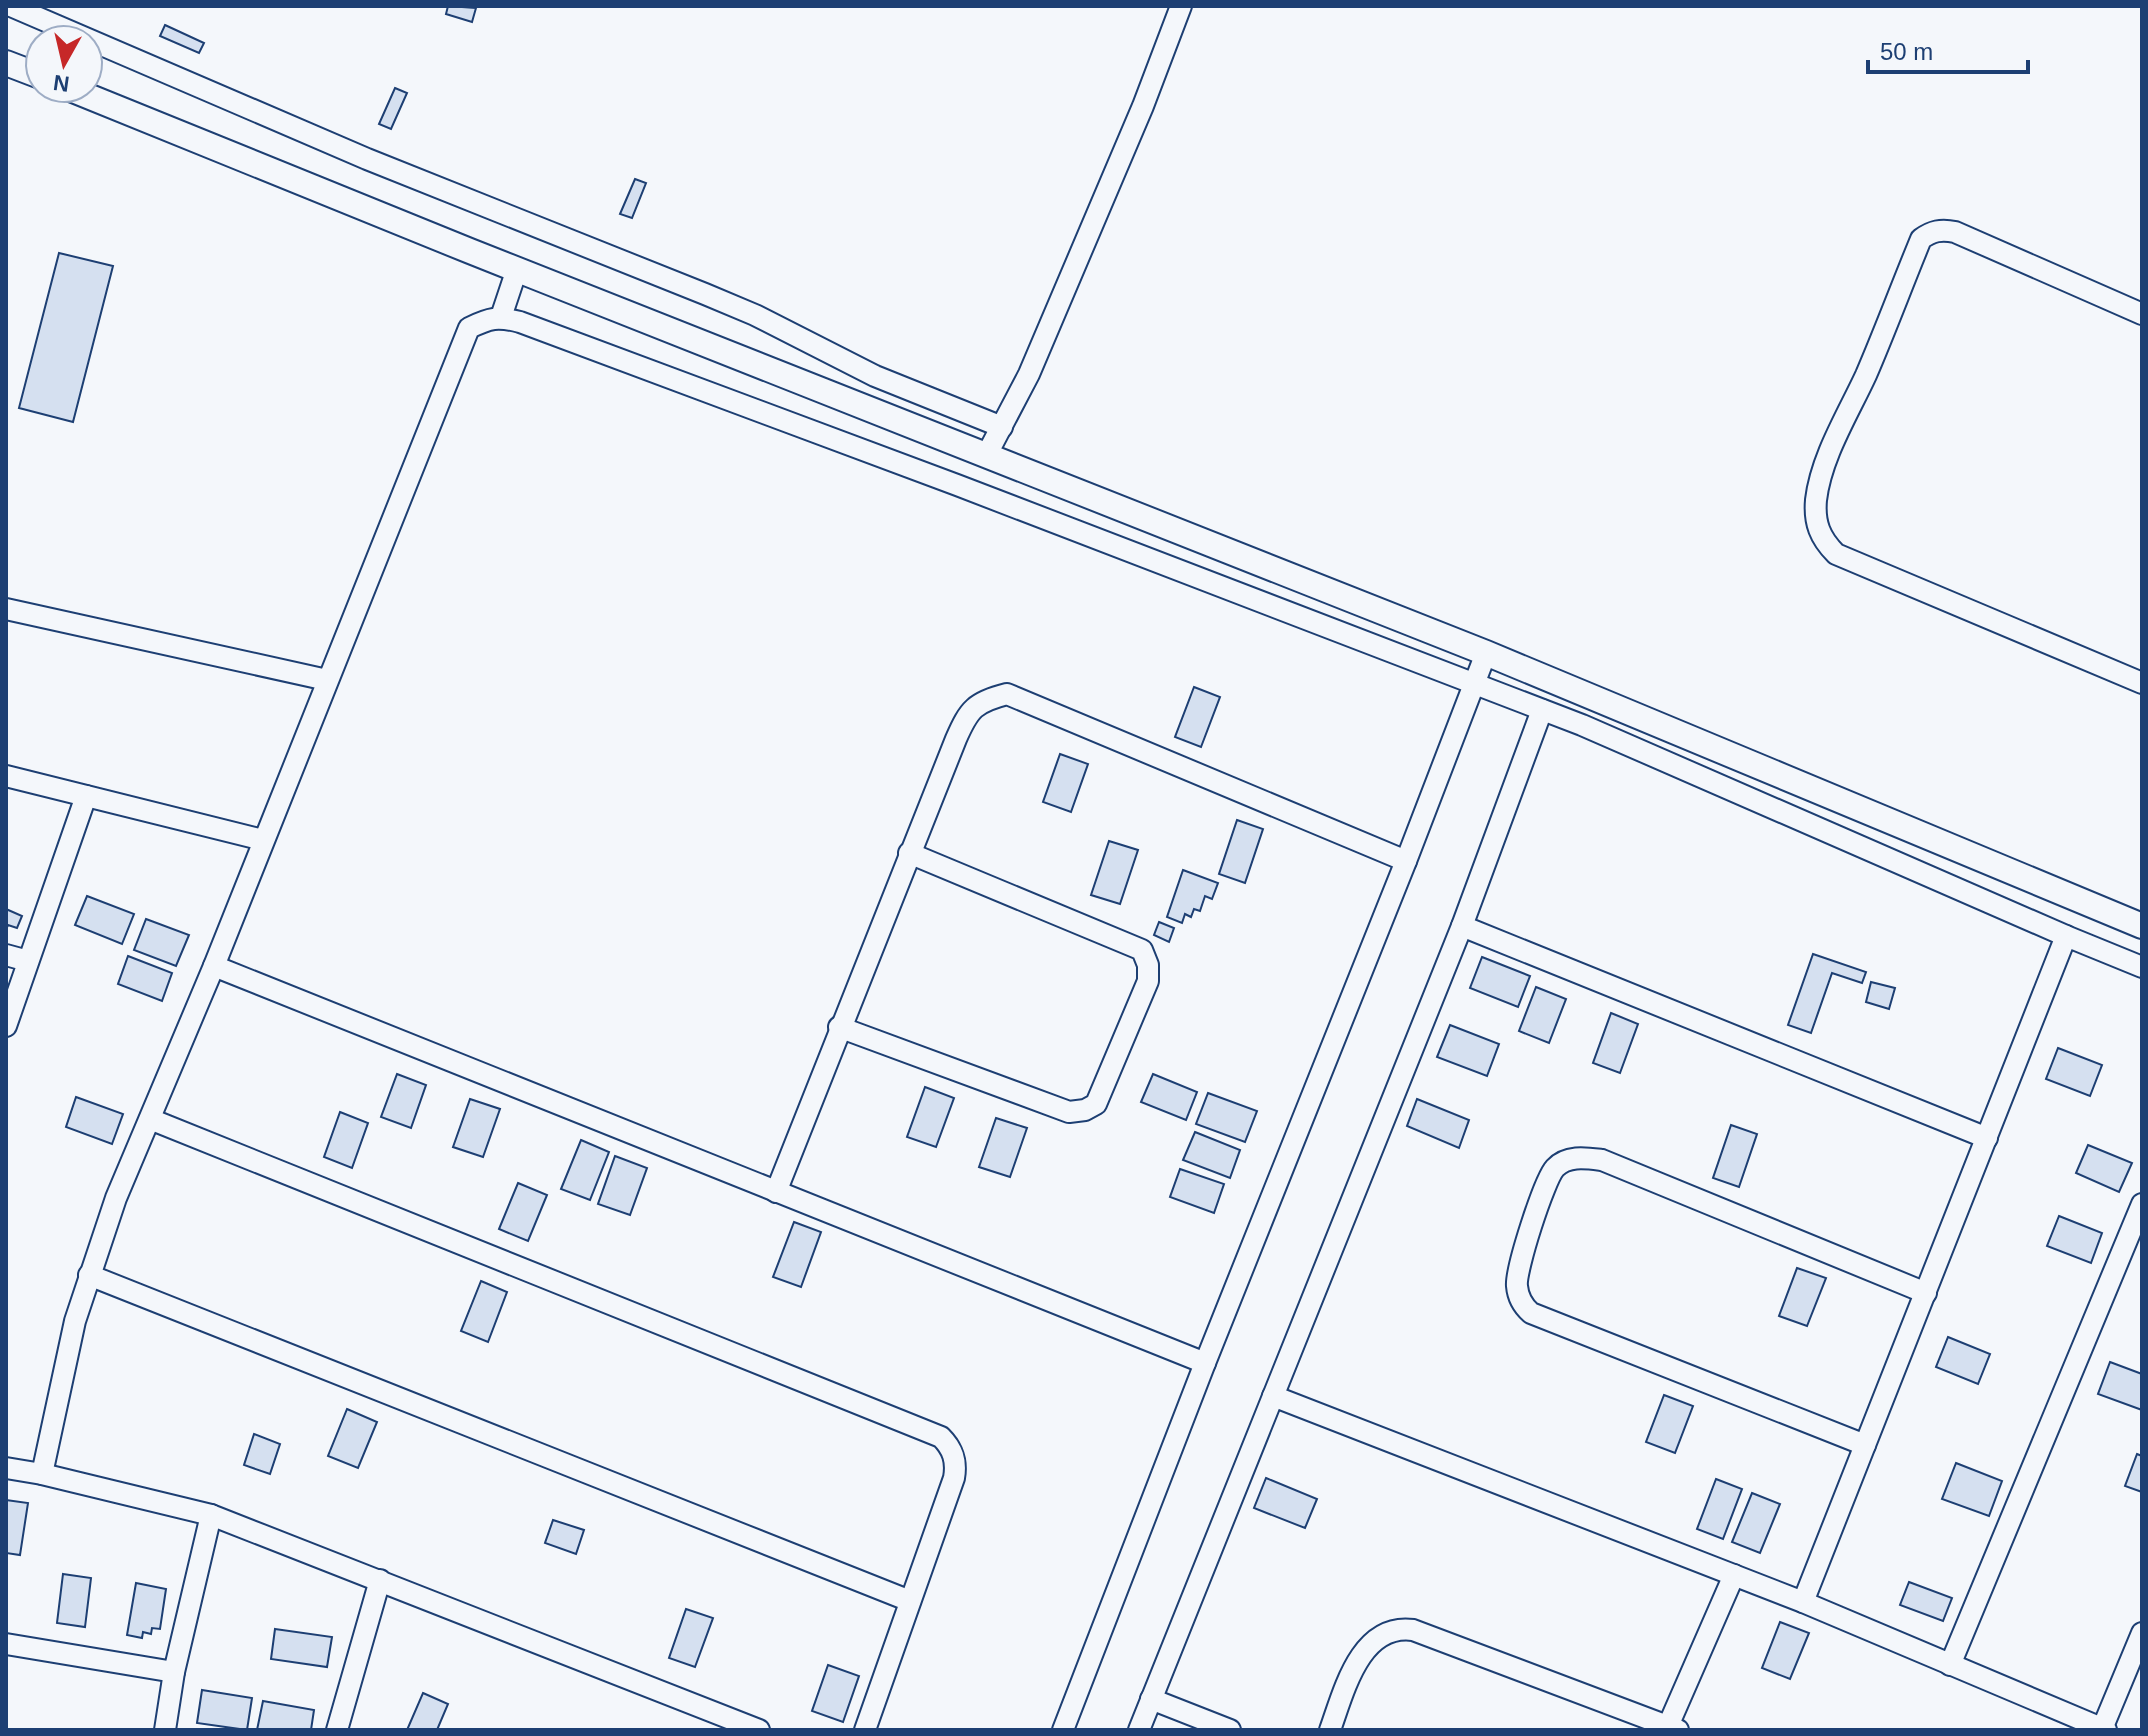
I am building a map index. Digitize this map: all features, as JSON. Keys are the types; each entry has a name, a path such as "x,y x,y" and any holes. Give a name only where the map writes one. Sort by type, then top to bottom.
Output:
{"street":[{"path":"11,6 381,165 755,315 875,376 1002,427"},
{"path":"986,456 1029,374 1131,134 1181,6"},
{"path":"104,103 1486,653 2142,926"},
{"path":"2142,314 1955,232 1929,234 1921,239 1867,373 1829,454 1816,497 1819,532 1836,554 2142,683"},
{"path":"501,317 517,269"},
{"path":"42,1474 62,1373 89,1275 116,1198 214,966 469,328 501,317 957,485 1612,737 2142,967"},
{"path":"6,609 327,680"},
{"path":"1063,1730 1486,653"},
{"path":"776,1192 839,1027 968,713 985,700 1007,694 1406,861"},
{"path":"1139,1730 1462,926 1542,710"},
{"path":"6,776 263,840"},
{"path":"6,1026 86,796"},
{"path":"839,1027 1069,1112 1085,1110 1096,1104 1148,981 1148,965 1142,950 909,853"},
{"path":"1462,926 1987,1138"},
{"path":"1803,1602 2066,936"},
{"path":"6,955 28,961"},
{"path":"214,966 1205,1363"},
{"path":"150,1119 941,1437 954,1456 954,1478 865,1730"},
{"path":"1865,1445 1531,1313 1520,1300 1516,1283 1529,1234 1548,1182 1554,1169 1566,1160 1584,1157 1602,1160 1926,1293"},
{"path":"1950,1665 2142,1204"},
{"path":"89,1275 910,1601"},
{"path":"1273,1396 1803,1602 2104,1729 2142,1633"},
{"path":"6,1468 211,1515 759,1730"},
{"path":"165,1730 174,1672 211,1515"},
{"path":"1330,1730 1348,1682 1373,1640 1393,1630 1403,1629 1673,1728 1734,1575"},
{"path":"337,1730 380,1580"},
{"path":"6,1644 174,1672"},
{"path":"1151,1699 1230,1730"}],"building":[{"path":"448,6 476,8 472,22 446,14"},
{"path":"165,25 204,43 199,53 160,36"},
{"path":"395,88 407,93 391,129 379,124"},
{"path":"635,179 646,183 632,218 620,214"},
{"path":"59,253 113,266 73,422 19,408"},
{"path":"1194,687 1220,697 1201,747 1175,737"},
{"path":"1060,754 1088,764 1071,812 1043,802"},
{"path":"1237,820 1263,829 1245,883 1219,874"},
{"path":"1109,841 1138,850 1120,904 1091,895"},
{"path":"1183,870 1218,883 1212,899 1205,896 1200,911 1194,909 1191,917 1185,914 1182,923 1167,917"},
{"path":"87,896 134,914 122,944 75,925"},
{"path":"6,909 22,916 17,928 8,925 6,930"},
{"path":"146,919 189,935 176,966 134,950"},
{"path":"1159,922 1174,928 1169,942 1154,935"},
{"path":"1813,954 1866,972 1862,983 1832,973 1811,1033 1788,1025"},
{"path":"128,956 172,973 162,1001 118,984"},
{"path":"1482,957 1530,976 1518,1007 1470,988"},
{"path":"1871,982 1895,988 1889,1009 1866,1002"},
{"path":"1536,987 1566,999 1549,1043 1519,1031"},
{"path":"1611,1013 1638,1024 1620,1073 1593,1063"},
{"path":"1450,1025 1499,1044 1487,1076 1437,1057"},
{"path":"2058,1048 2102,1065 2090,1096 2046,1079"},
{"path":"397,1074 426,1085 411,1128 381,1117"},
{"path":"1153,1074 1197,1092 1186,1120 1141,1102"},
{"path":"925,1087 954,1098 936,1147 907,1137"},
{"path":"1208,1093 1257,1111 1245,1142 1196,1124"},
{"path":"76,1097 123,1114 112,1144 66,1127"},
{"path":"470,1099 500,1109 483,1157 453,1147"},
{"path":"1417,1099 1469,1120 1459,1148 1407,1126"},
{"path":"340,1112 368,1123 352,1168 324,1157"},
{"path":"996,1118 1027,1128 1010,1177 979,1167"},
{"path":"1731,1125 1757,1134 1739,1187 1713,1178"},
{"path":"1195,1132 1240,1150 1230,1178 1183,1160"},
{"path":"581,1140 609,1152 590,1200 561,1189"},
{"path":"2088,1145 2132,1163 2119,1192 2076,1173"},
{"path":"615,1156 647,1168 630,1215 598,1204"},
{"path":"1180,1169 1224,1184 1214,1213 1170,1197"},
{"path":"518,1183 547,1195 528,1241 499,1229"},
{"path":"2059,1216 2102,1233 2091,1263 2047,1246"},
{"path":"794,1222 821,1232 801,1287 773,1277"},
{"path":"1797,1268 1826,1278 1807,1326 1779,1316"},
{"path":"481,1281 507,1292 488,1342 461,1331"},
{"path":"1948,1337 1990,1354 1978,1384 1936,1367"},
{"path":"2110,1362 2142,1374 2142,1410 2098,1394"},
{"path":"1664,1395 1693,1406 1675,1453 1646,1442"},
{"path":"347,1409 377,1422 358,1468 328,1456"},
{"path":"254,1434 280,1444 270,1474 244,1465"},
{"path":"2137,1454 2142,1456 2142,1492 2125,1486"},
{"path":"1956,1463 2002,1481 1989,1516 1942,1499"},
{"path":"1266,1478 1317,1499 1305,1528 1254,1508"},
{"path":"1716,1479 1742,1489 1723,1539 1697,1529"},
{"path":"1752,1493 1780,1504 1760,1553 1732,1542"},
{"path":"6,1500 28,1503 20,1555 6,1553"},
{"path":"553,1520 584,1530 576,1554 545,1543"},
{"path":"63,1574 91,1578 85,1627 57,1623"},
{"path":"1909,1582 1952,1598 1943,1621 1900,1605"},
{"path":"136,1583 166,1589 160,1629 152,1628 151,1634 143,1632 142,1638 127,1635"},
{"path":"686,1609 713,1618 695,1667 669,1658"},
{"path":"1780,1622 1809,1633 1790,1679 1762,1668"},
{"path":"275,1629 332,1637 327,1667 271,1659"},
{"path":"828,1665 859,1676 843,1722 812,1711"},
{"path":"202,1690 252,1698 247,1730 197,1723"},
{"path":"423,1693 448,1704 437,1730 407,1730"},
{"path":"263,1701 314,1710 311,1730 257,1730"}]}
